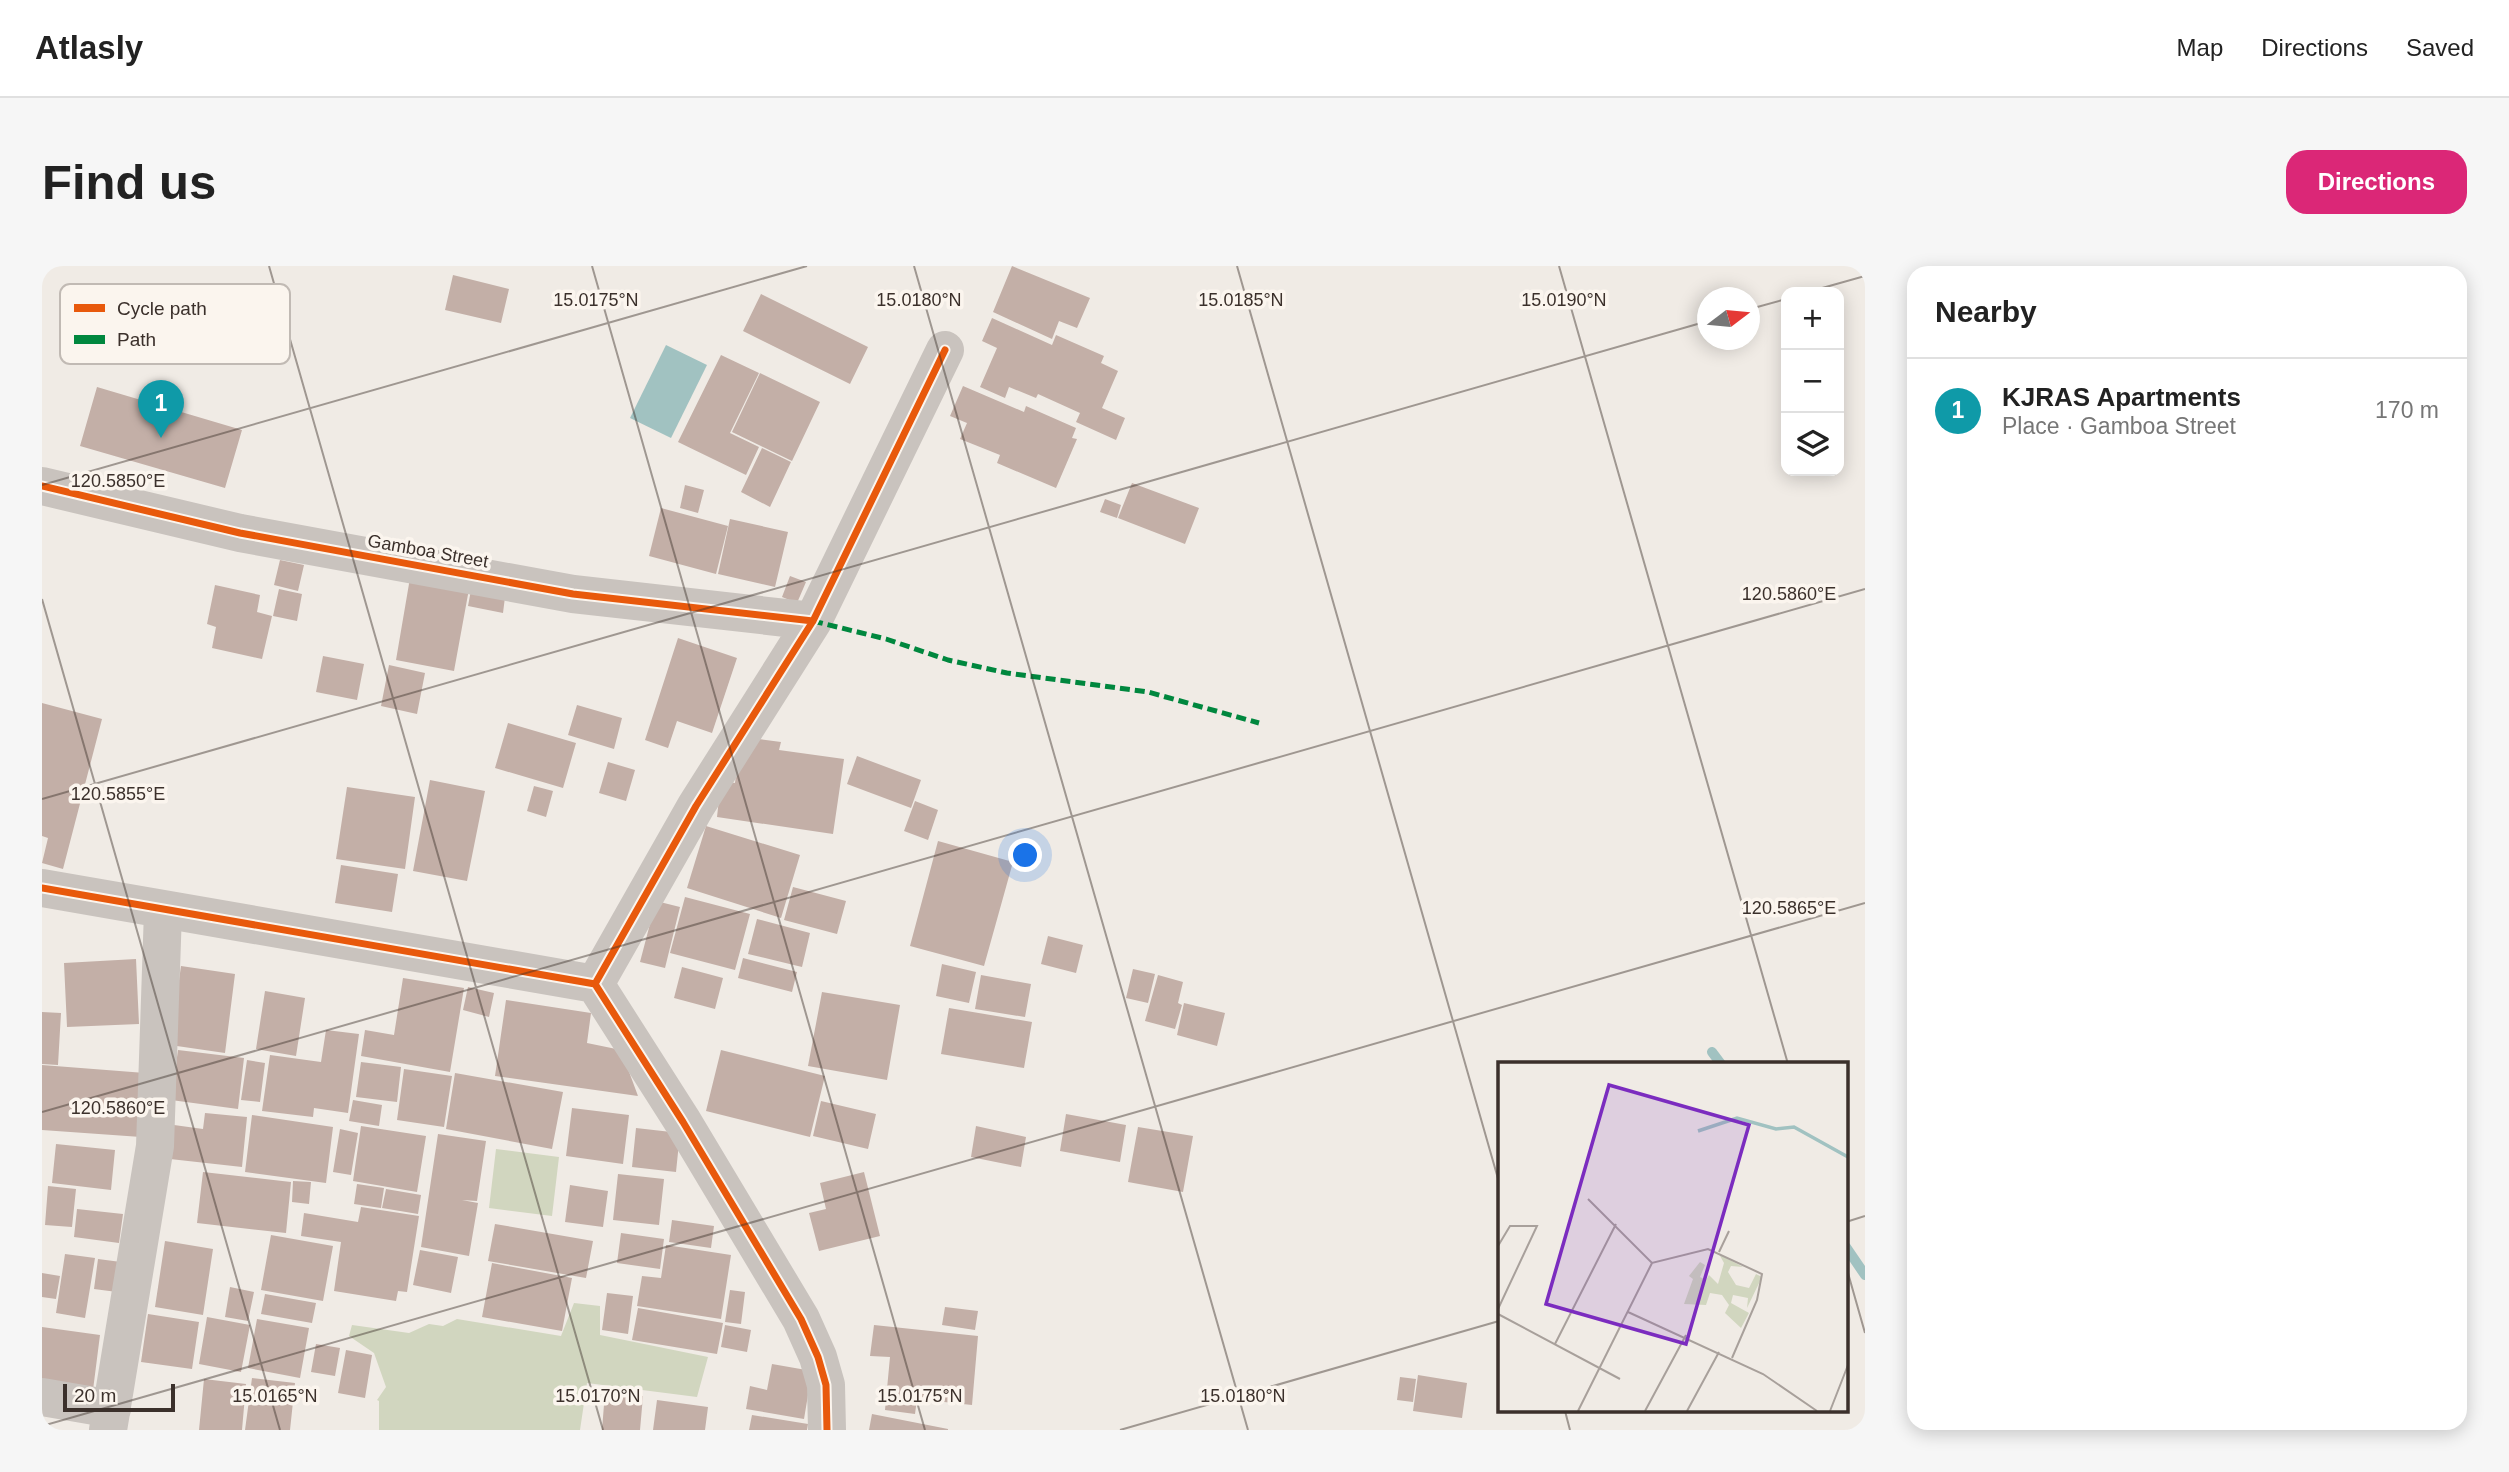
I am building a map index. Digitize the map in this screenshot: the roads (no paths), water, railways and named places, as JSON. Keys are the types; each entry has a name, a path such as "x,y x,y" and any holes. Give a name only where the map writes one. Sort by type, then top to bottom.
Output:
{"street":[{"path":"595,984 696,806 813,621 945,350"},
{"name":"Gamboa Street","path":"42,486 240,533 573,594 813,621"},
{"path":"42,888 595,984 683,1122 801,1319 818,1357 826,1385 827,1430"},
{"path":"42,1397 110,1420 155,1146 163,911"}],"water":[{"path":"666,345 707,365 671,438 630,418"}],"waterway":[{"path":"1712,1052 1720,1062"},
{"path":"1848,1250 1865,1275"}],"place":[{"name":"KJRAS Apartments","path":"161,438"}]}
